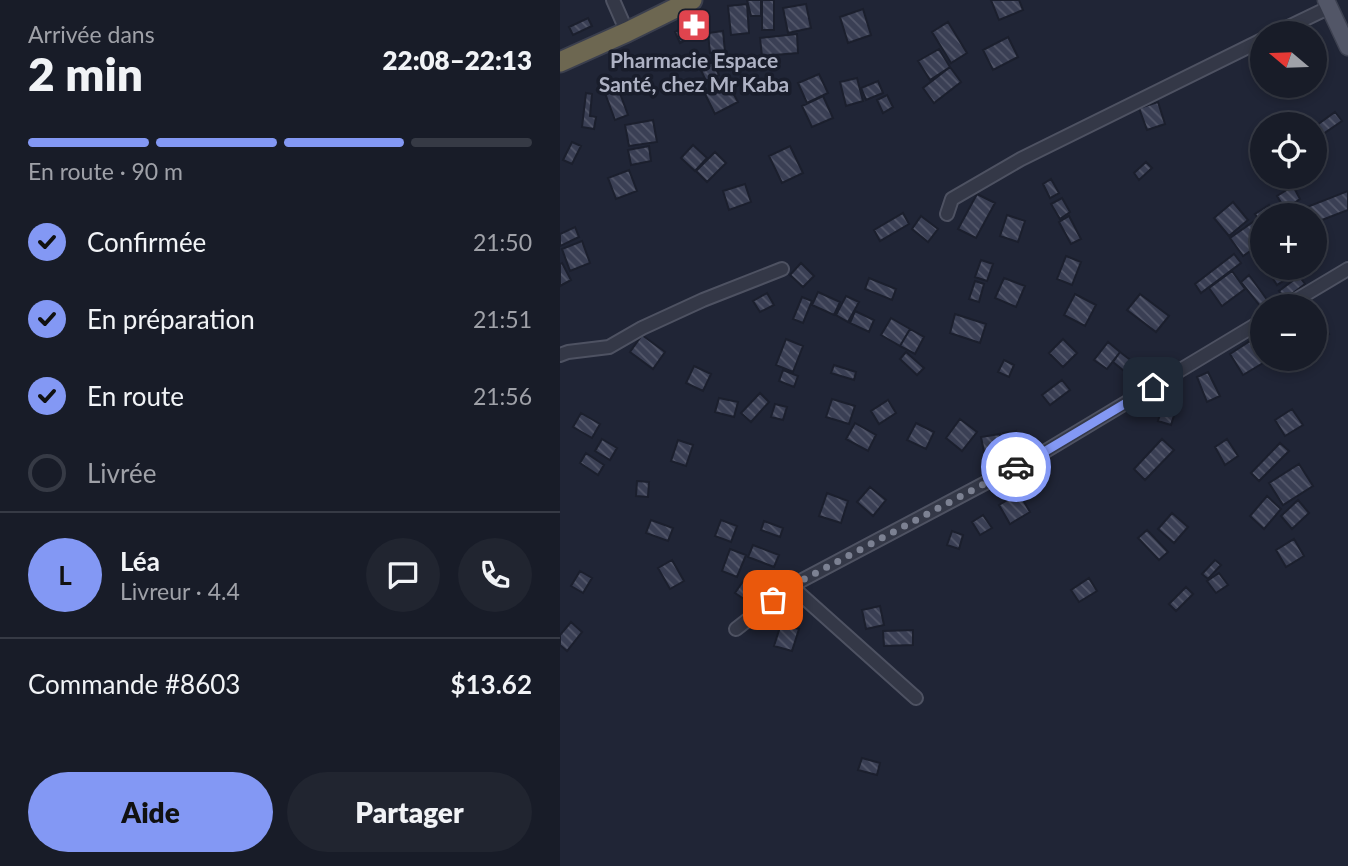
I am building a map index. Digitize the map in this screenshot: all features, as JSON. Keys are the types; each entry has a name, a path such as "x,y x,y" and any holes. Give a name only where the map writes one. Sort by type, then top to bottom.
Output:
{"highway":[{"path":"560,61 692,0"}],"main road":[{"path":"1328,4 1348,47"}],"street":[{"path":"613,0 627,32"},
{"path":"1298,21 1328,4"},
{"path":"947,214 952,199 1021,159 1250,46"},
{"path":"560,355 609,347 642,328 703,300 782,269"},
{"path":"1306,294 1348,269"},
{"path":"736,629 791,586 1044,452 1250,328"},
{"path":"791,586 916,698"}],"building":[{"path":"747,0 761,0 761,16 751,16"},
{"path":"762,0 774,0 774,30 762,30"},
{"path":"991,0 1019,0 1023,10 999,20"},
{"path":"747,4 749,33 731,35 728,6"},
{"path":"806,4 811,28 788,33 783,8"},
{"path":"863,9 871,35 848,43 840,17"},
{"path":"588,18 592,26 573,35 569,27"},
{"path":"701,18 706,29 680,43 675,32"},
{"path":"948,22 967,53 951,63 932,32"},
{"path":"723,31 725,52 710,53 708,33"},
{"path":"797,34 798,53 762,56 760,38"},
{"path":"1008,37 1018,57 993,70 983,50"},
{"path":"939,49 950,67 930,80 918,61"},
{"path":"713,62 719,75 706,81 700,68"},
{"path":"950,67 961,82 934,103 923,88"},
{"path":"819,74 828,93 807,103 798,83"},
{"path":"857,78 863,101 846,106 840,82"},
{"path":"615,80 628,115 615,120 602,85"},
{"path":"878,81 883,93 866,100 861,88"},
{"path":"727,82 738,102 715,114 705,94"},
{"path":"586,93 592,94 590,116 596,117 594,129 582,127"},
{"path":"887,95 893,107 883,113 877,100"},
{"path":"823,96 833,118 812,127 802,106"},
{"path":"1158,102 1165,124 1147,130 1139,108"},
{"path":"1335,112 1342,121 1327,131 1327,118"},
{"path":"653,120 657,142 629,146 625,125"},
{"path":"572,142 581,146 572,164 563,160"},
{"path":"693,145 707,158 695,171 681,158"},
{"path":"649,146 651,161 631,165 628,150"},
{"path":"790,146 803,173 782,183 769,156"},
{"path":"715,152 726,163 707,182 696,171"},
{"path":"1146,162 1152,168 1139,180 1134,173"},
{"path":"629,170 637,191 616,199 608,178"},
{"path":"1051,179 1059,193 1050,198 1043,184"},
{"path":"745,184 751,202 729,210 723,191"},
{"path":"1288,189 1295,189 1300,199 1294,203 1281,203 1277,196"},
{"path":"1348,191 1348,210 1327,218 1327,203 1317,203"},
{"path":"977,194 995,203 976,238 958,229"},
{"path":"1062,198 1070,212 1060,219 1051,204"},
{"path":"1233,202 1248,220 1229,236 1214,218"},
{"path":"903,213 909,224 880,241 874,230"},
{"path":"1007,215 1025,221 1018,242 1000,236"},
{"path":"921,216 938,229 928,242 912,229"},
{"path":"1069,216 1081,239 1071,244 1059,222"},
{"path":"1250,224 1250,251 1243,256 1230,238"},
{"path":"575,227 579,237 560,246 560,234"},
{"path":"582,241 590,263 570,271 562,249"},
{"path":"1234,254 1241,263 1201,293 1195,284"},
{"path":"1066,256 1081,262 1072,285 1057,279"},
{"path":"981,260 993,264 987,281 975,277"},
{"path":"562,263 571,280 560,286 560,264"},
{"path":"801,263 814,276 803,287 790,275"},
{"path":"1232,271 1245,289 1222,306 1209,288"},
{"path":"1249,275 1250,280 1263,294 1251,294 1241,282"},
{"path":"869,278 896,289 892,300 865,289"},
{"path":"1004,278 1025,286 1016,307 995,298"},
{"path":"1294,280 1302,280 1305,284 1292,294 1281,294 1279,291"},
{"path":"975,281 984,284 979,302 969,299"},
{"path":"818,292 840,302 834,315 812,305"},
{"path":"767,293 774,305 760,312 753,301"},
{"path":"1075,294 1096,305 1085,326 1064,315"},
{"path":"1140,294 1169,316 1156,332 1127,310"},
{"path":"846,296 859,302 848,322 836,315"},
{"path":"802,297 812,301 803,323 793,319"},
{"path":"855,311 874,320 869,332 850,323"},
{"path":"955,314 986,324 980,343 950,333"},
{"path":"891,318 910,329 900,346 881,335"},
{"path":"910,329 924,337 915,354 900,346"},
{"path":"642,335 665,352 653,369 630,352"},
{"path":"786,339 803,346 793,372 776,365"},
{"path":"1063,339 1077,353 1063,367 1049,353"},
{"path":"1250,341 1250,371 1243,375 1230,354"},
{"path":"1108,342 1120,352 1107,369 1094,360"},
{"path":"906,352 924,368 917,375 900,359"},
{"path":"1120,352 1147,373 1139,383 1113,362"},
{"path":"1004,360 1014,365 1009,377 998,372"},
{"path":"834,365 856,372 854,380 831,373"},
{"path":"694,366 711,374 703,391 686,383"},
{"path":"783,370 798,376 794,387 779,381"},
{"path":"1208,372 1220,396 1207,402 1197,377"},
{"path":"1062,380 1070,390 1050,405 1042,395"},
{"path":"760,393 769,402 751,422 741,413"},
{"path":"719,398 738,402 734,417 715,412"},
{"path":"832,399 855,406 849,424 826,417"},
{"path":"888,400 896,413 879,424 871,411"},
{"path":"1164,402 1177,406 1171,425 1158,421"},
{"path":"775,404 787,407 783,420 771,417"},
{"path":"1292,409 1303,425 1285,436 1275,420"},
{"path":"581,413 600,424 592,438 573,427"},
{"path":"960,419 977,432 962,451 946,438"},
{"path":"855,423 876,435 868,451 846,439"},
{"path":"916,423 934,432 926,449 907,440"},
{"path":"1016,431 1018,448 1006,450 1003,433"},
{"path":"1000,434 1003,454 985,457 981,437"},
{"path":"602,439 617,448 610,460 595,451"},
{"path":"1162,439 1174,450 1145,480 1134,469"},
{"path":"1227,439 1238,456 1225,465 1215,447"},
{"path":"678,440 693,445 686,466 671,461"},
{"path":"1280,443 1289,451 1259,481 1251,473"},
{"path":"586,453 604,465 598,475 580,463"},
{"path":"1299,464 1313,486 1283,505 1269,483"},
{"path":"637,481 649,482 648,497 636,496"},
{"path":"870,487 886,500 873,516 857,502"},
{"path":"827,493 848,501 841,523 819,516"},
{"path":"1019,493 1030,512 1010,524 999,505"},
{"path":"1267,496 1281,509 1264,529 1250,516"},
{"path":"1298,500 1309,513 1292,529 1281,516"},
{"path":"1172,513 1188,527 1174,543 1158,529"},
{"path":"983,515 992,528 980,535 972,522"},
{"path":"651,520 673,528 668,541 646,533"},
{"path":"721,520 737,526 731,542 715,536"},
{"path":"764,521 783,528 780,537 761,530"},
{"path":"1147,530 1168,552 1159,560 1138,538"},
{"path":"952,531 963,535 959,549 947,545"},
{"path":"1294,539 1304,556 1286,567 1276,550"},
{"path":"753,545 779,555 774,567 748,557"},
{"path":"730,549 746,555 737,577 722,571"},
{"path":"672,560 684,581 670,589 658,568"},
{"path":"1215,560 1221,565 1208,579 1202,574"},
{"path":"580,571 592,578 583,593 571,586"},
{"path":"1219,573 1228,585 1216,593 1207,581"},
{"path":"746,577 761,588 750,603 735,593"},
{"path":"1089,578 1097,591 1079,602 1071,590"},
{"path":"1186,587 1193,594 1176,611 1169,604"},
{"path":"880,606 884,625 866,629 862,610"},
{"path":"571,622 582,632 567,651 560,645 560,635"},
{"path":"781,624 799,629 792,651 774,646"},
{"path":"913,630 913,645 884,646 883,631"},
{"path":"862,758 880,763 877,775 858,770"}],"way so far":[{"path":"773,600 791,586 1016,467"}],"place":[{"name":"Pharmacie Espace Santé, chez Mr Kaba","path":"694,25"}],"route":[{"path":"1016,467 1153,387"}]}
